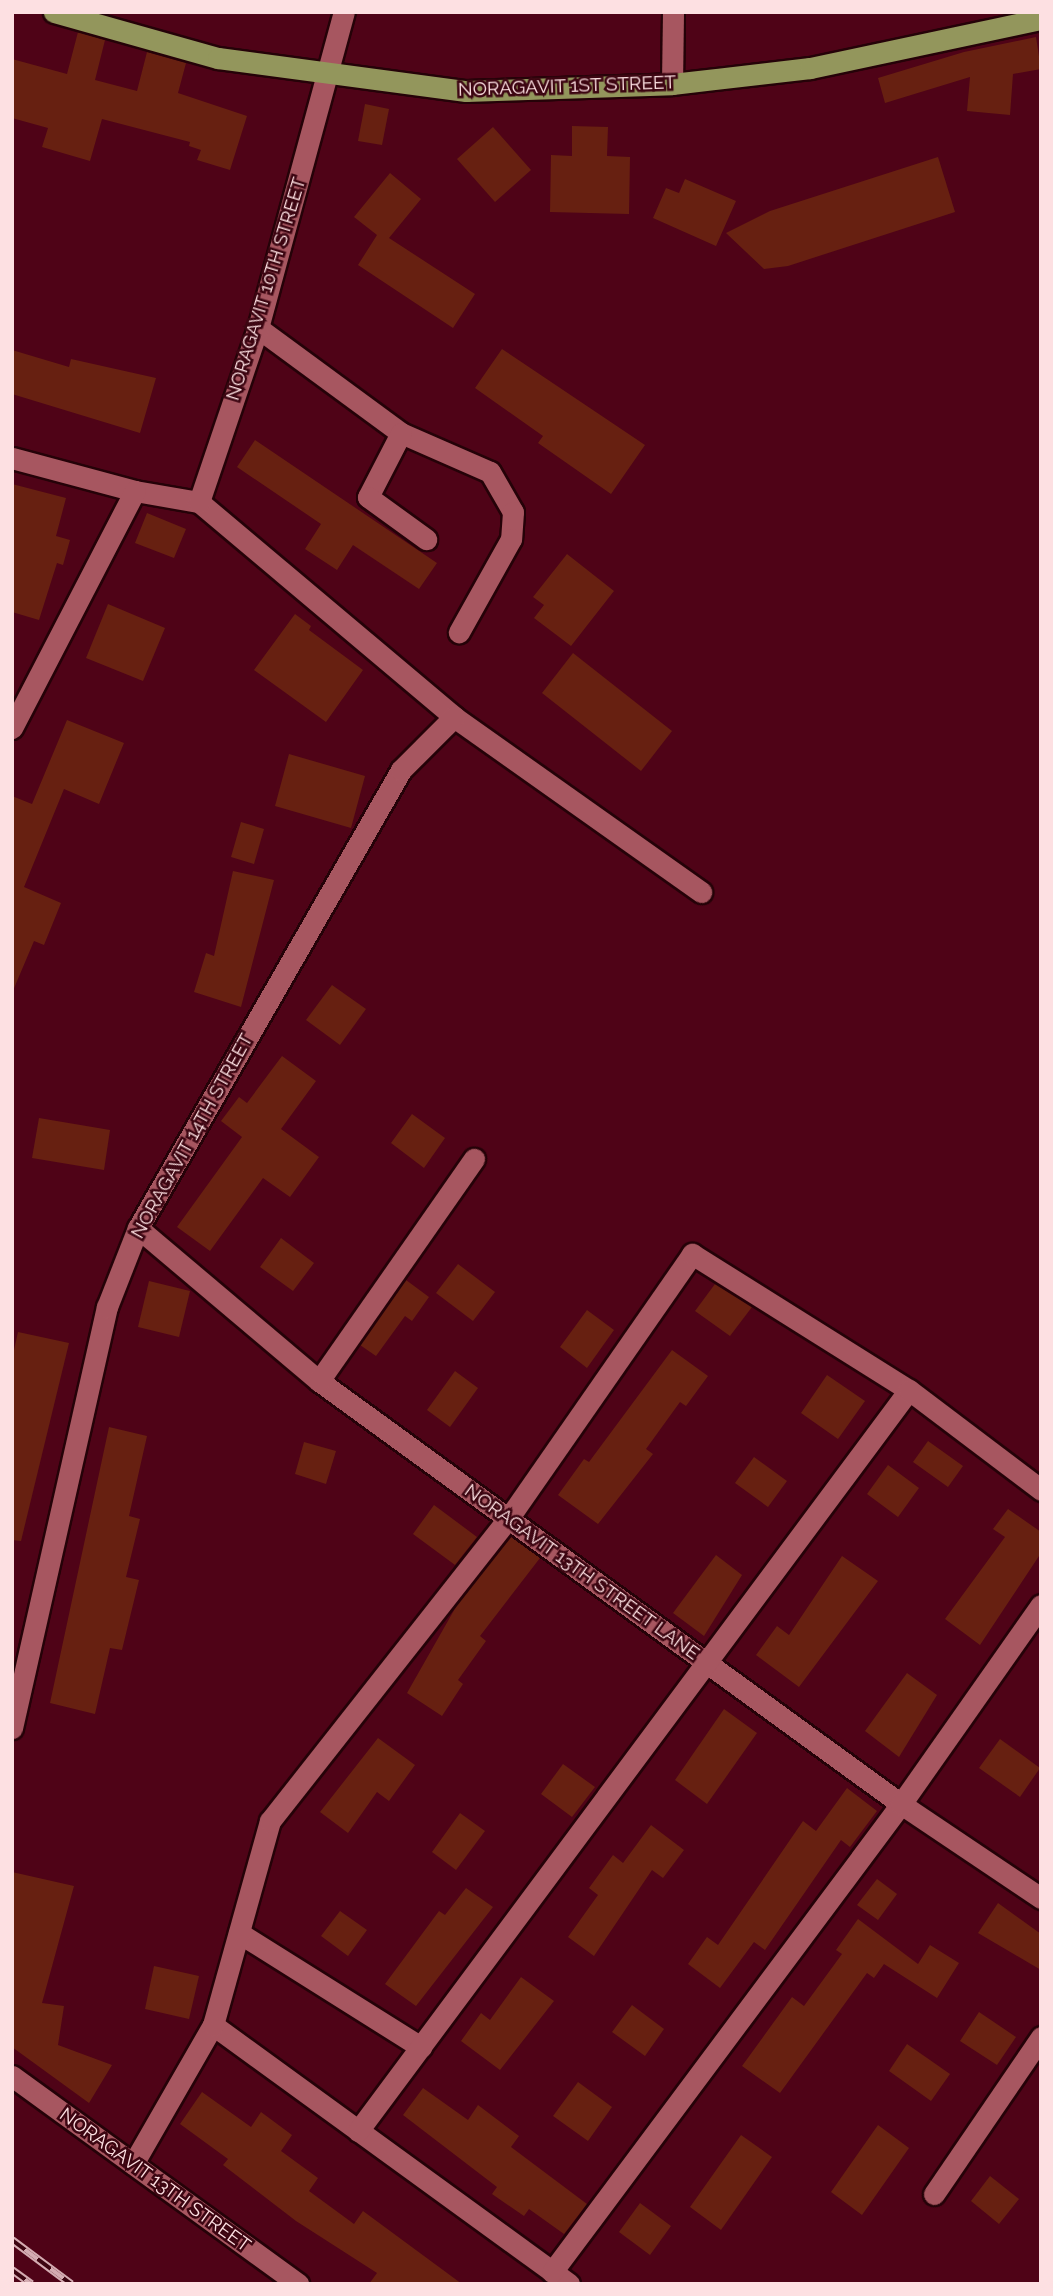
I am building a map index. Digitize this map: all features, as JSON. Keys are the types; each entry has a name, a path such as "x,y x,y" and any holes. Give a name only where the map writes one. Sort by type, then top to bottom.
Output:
{"main road":[{"name":"NORAGAVIT 1ST STREET","path":"54,12 218,58 328,75 466,91 672,84 810,68 1041,19"}],"street":[{"name":"NORAGAVIT 10TH STREET","path":"199,502 258,328 344,12"},
{"path":"672,84 673,12"},
{"path":"258,328 401,433 490,472 513,512 511,540 459,632"},
{"path":"401,433 368,498 426,539"},
{"path":"12,458 135,491 199,502 454,717 701,892"},
{"path":"12,728 135,491"},
{"name":"NORAGAVIT 14TH STREET","path":"12,1728 107,1307 138,1228 401,770 454,717"},
{"path":"319,1381 474,1159"},
{"name":"NORAGAVIT 13TH STREET LANE","path":"138,1228 319,1381 901,1804 1041,1898"},
{"path":"133,2164 213,2025 270,1821 508,1519 692,1254 909,1390 1041,1490"},
{"path":"358,2131 709,1664 909,1390"},
{"path":"213,2025 560,2278 1041,1605"},
{"path":"239,1933 421,2047"},
{"path":"934,2194 1041,2037"},
{"name":"NORAGAVIT 13TH STREET","path":"12,2076 298,2284"}],"building":[{"path":"78,32 105,40 95,80 137,91 147,52 186,63 178,93 247,116 230,170 197,160 201,150 189,146 190,142 102,119 90,161 42,147 48,128 12,118 12,59 67,74"},
{"path":"1036,37 1041,69 1013,74 1010,115 967,111 970,77 885,103 878,78 964,52"},
{"path":"365,104 389,109 382,145 358,141"},
{"path":"572,126 608,127 607,156 630,157 629,214 550,212 551,155 572,156"},
{"path":"493,127 531,170 495,202 457,159"},
{"path":"938,157 955,212 788,266 764,269 726,233 770,211"},
{"path":"390,173 421,199 389,238 475,294 453,328 358,265 377,235 354,217"},
{"path":"685,179 736,201 716,246 653,218 666,188 679,193"},
{"path":"502,349 645,445 611,494 538,443 543,436 475,388"},
{"path":"12,350 69,367 71,359 156,378 140,433 12,394"},
{"path":"255,440 437,563 419,589 353,545 337,570 305,549 321,524 237,467"},
{"path":"12,484 66,498 56,536 70,540 63,565 57,563 39,620 12,612"},
{"path":"147,513 186,529 174,558 135,543"},
{"path":"567,554 614,591 571,646 534,618 544,605 533,597"},
{"path":"108,604 165,628 143,681 86,658"},
{"path":"295,614 311,626 309,630 363,670 326,722 254,670"},
{"path":"573,653 672,731 641,771 542,693"},
{"path":"67,720 124,743 99,804 64,789 24,887 61,903 44,945 34,941 12,993 12,796 32,804"},
{"path":"289,754 365,776 351,828 275,806"},
{"path":"241,822 264,829 254,864 231,857"},
{"path":"233,871 274,880 241,1007 194,992 206,953 214,956"},
{"path":"332,985 366,1009 340,1045 306,1020"},
{"path":"282,1056 316,1081 281,1129 319,1157 290,1197 263,1178 210,1251 177,1227 242,1137 221,1121 239,1097 247,1103"},
{"path":"412,1114 445,1138 424,1168 391,1143"},
{"path":"39,1118 110,1130 104,1170 32,1158"},
{"path":"281,1238 314,1263 293,1291 260,1267"},
{"path":"458,1264 495,1292 473,1321 436,1293"},
{"path":"406,1280 429,1297 412,1321 405,1316 376,1356 360,1345"},
{"path":"149,1281 190,1291 179,1337 138,1327"},
{"path":"715,1284 752,1307 730,1336 695,1311"},
{"path":"587,1310 614,1330 587,1368 560,1347"},
{"path":"18,1332 69,1343 21,1541 12,1540 12,1359"},
{"path":"672,1350 708,1376 686,1406 680,1402 646,1449 653,1454 598,1524 558,1495 584,1459 589,1462"},
{"path":"455,1371 478,1388 450,1427 427,1410"},
{"path":"827,1375 865,1401 838,1439 801,1413"},
{"path":"109,1427 147,1436 129,1516 140,1519 126,1577 139,1580 122,1650 110,1648 95,1714 50,1703"},
{"path":"928,1441 963,1466 948,1487 913,1462"},
{"path":"304,1442 336,1451 326,1484 295,1474"},
{"path":"754,1457 787,1481 768,1507 735,1483"},
{"path":"888,1465 919,1488 898,1517 867,1494"},
{"path":"434,1505 477,1537 455,1565 413,1534"},
{"path":"1008,1509 1041,1532 1041,1553 980,1645 945,1619 1005,1537 993,1529"},
{"path":"511,1537 540,1558 480,1636 486,1641 458,1680 463,1684 442,1716 407,1693 457,1605"},
{"path":"716,1555 742,1575 704,1636 673,1613"},
{"path":"842,1556 878,1581 799,1687 756,1655 777,1626 789,1635"},
{"path":"907,1673 937,1695 899,1757 865,1731"},
{"path":"724,1709 757,1733 707,1804 675,1780"},
{"path":"378,1738 415,1765 389,1801 377,1792 348,1833 320,1812"},
{"path":"1000,1739 1040,1768 1020,1797 979,1768"},
{"path":"563,1764 595,1787 572,1817 541,1794"},
{"path":"847,1788 877,1811 850,1847 841,1840 765,1950 754,1942 720,1988 688,1964 707,1937 718,1945 803,1821 816,1831"},
{"path":"460,1813 485,1831 456,1870 432,1852"},
{"path":"651,1825 684,1850 663,1878 652,1870 594,1956 568,1937 598,1895 589,1888 613,1855 623,1863"},
{"path":"12,1872 74,1886 42,2003 64,2006 58,2045 112,2065 89,2103 12,2047"},
{"path":"877,1879 897,1894 878,1920 857,1905"},
{"path":"466,1888 493,1907 416,2006 385,1984 439,1911 445,1915"},
{"path":"998,1903 1041,1934 1041,1970 978,1933"},
{"path":"340,1911 367,1930 348,1956 321,1936"},
{"path":"858,1919 918,1964 930,1945 959,1963 937,1998 884,1964 874,1978 867,1973 780,2093 742,2066 792,1997 804,2006 842,1954 836,1950"},
{"path":"154,1966 199,1976 189,2019 145,2009"},
{"path":"521,1977 554,2001 500,2070 461,2041 481,2013 490,2020"},
{"path":"632,2005 664,2029 645,2056 612,2032"},
{"path":"979,2012 1016,2037 997,2065 960,2041"},
{"path":"907,2044 950,2074 931,2101 889,2071"},
{"path":"578,2082 612,2107 588,2141 553,2116"},
{"path":"423,2088 468,2120 478,2105 519,2136 511,2147 587,2204 564,2234 529,2209 524,2216 492,2194 497,2187 403,2115"},
{"path":"202,2092 251,2127 261,2112 292,2135 281,2151 318,2178 309,2191 354,2224 363,2211 462,2284 369,2284 377,2273 296,2221 223,2165 228,2159 180,2124"},
{"path":"878,2125 909,2148 862,2215 831,2192"},
{"path":"741,2135 772,2157 721,2230 690,2207"},
{"path":"990,2176 1019,2199 999,2224 971,2201"},
{"path":"640,2203 671,2226 650,2255 619,2232"}],"railway":[{"path":"12,2240 71,2284"},
{"path":"12,2270 31,2284"}]}
